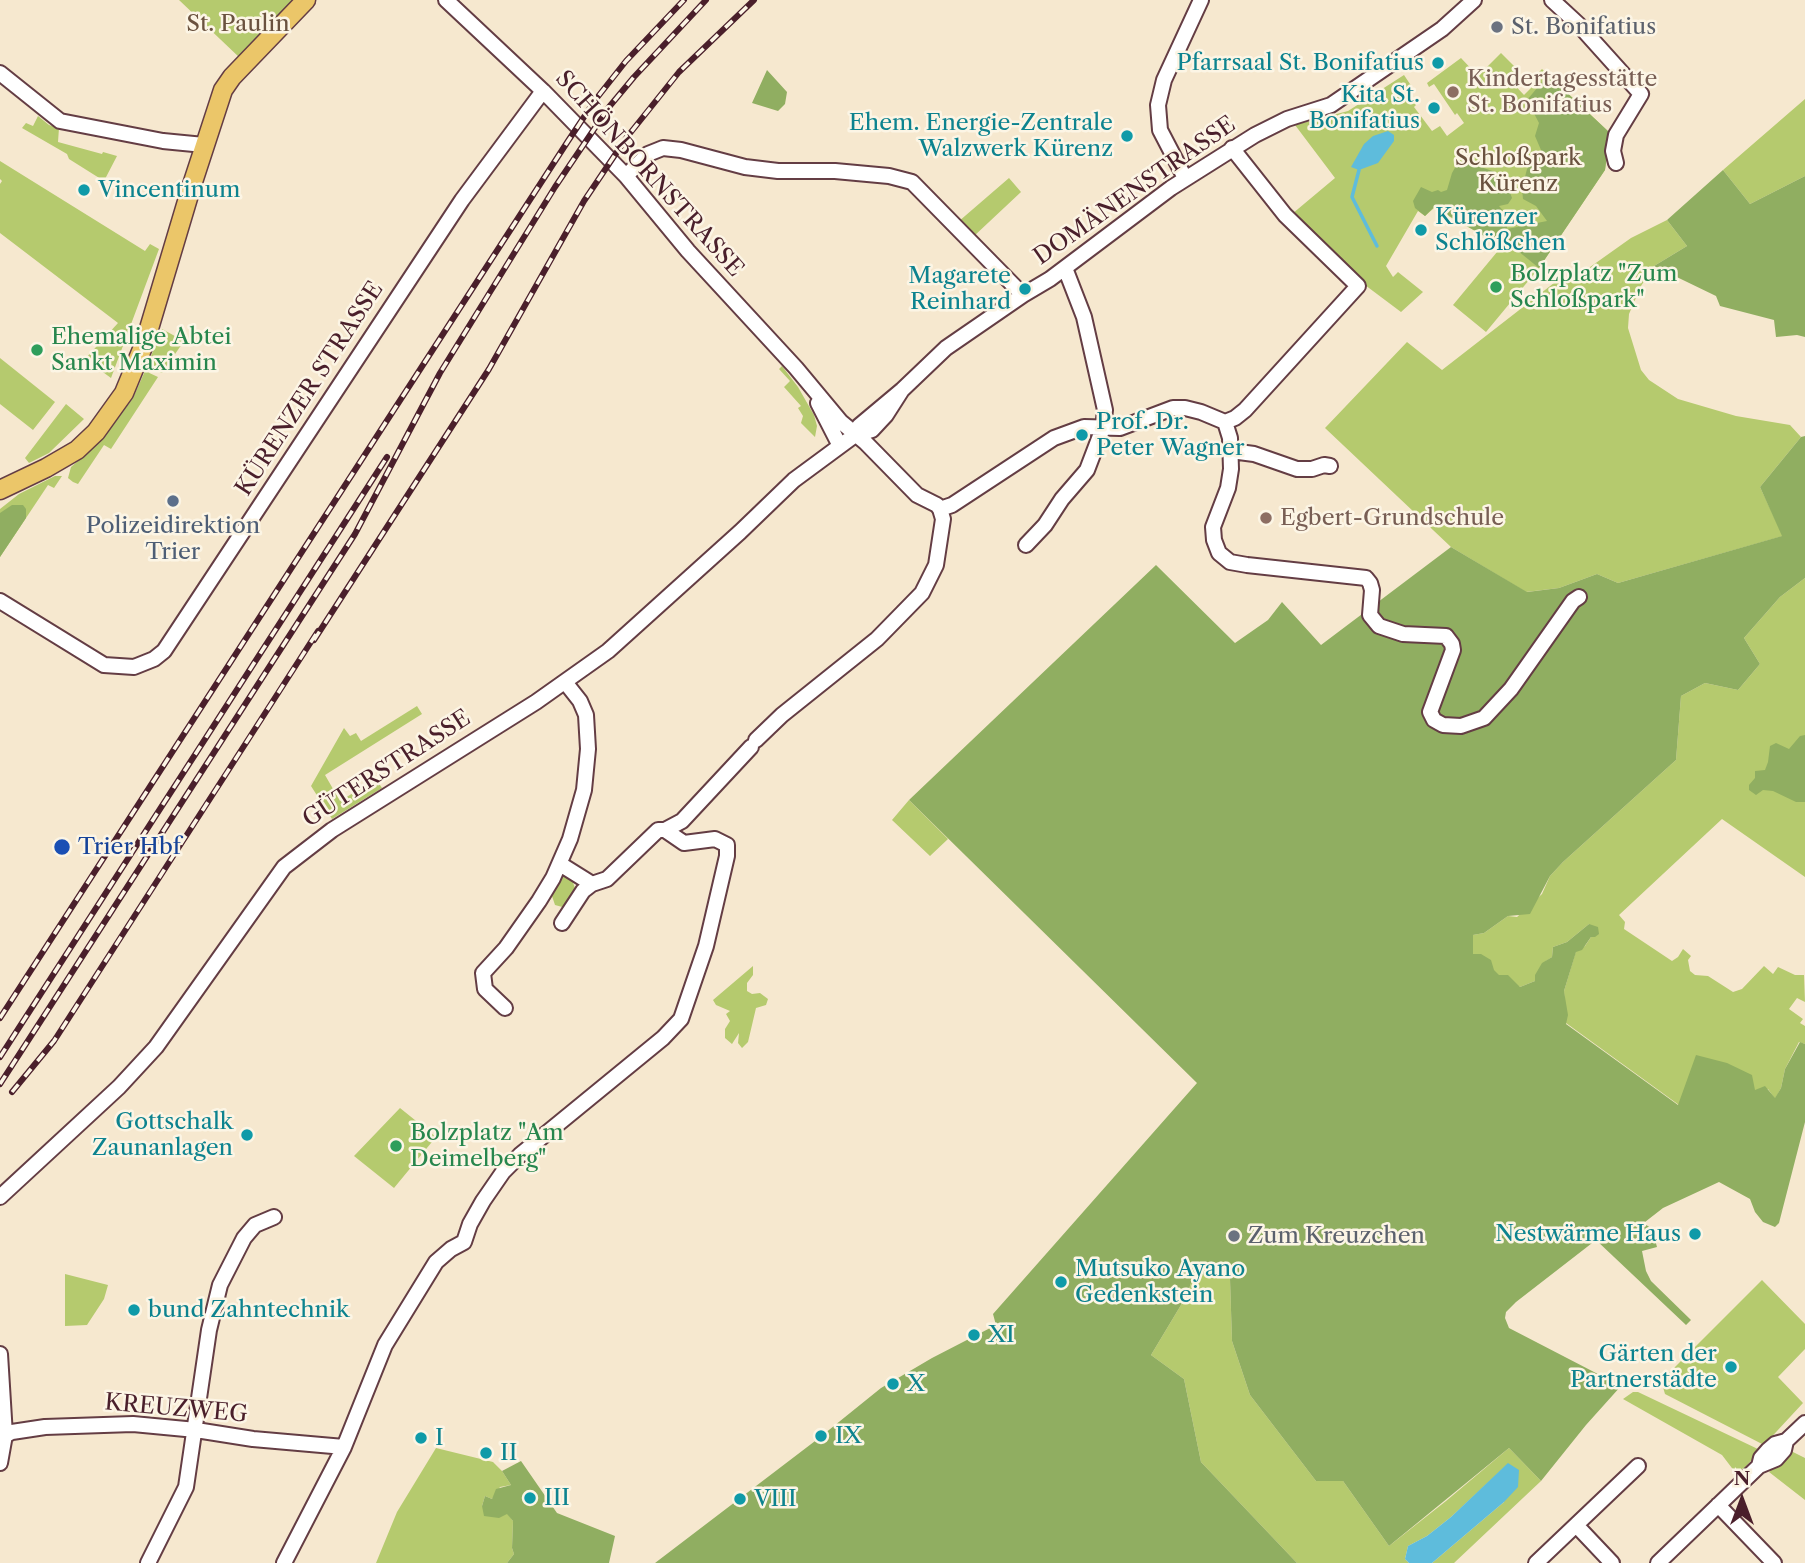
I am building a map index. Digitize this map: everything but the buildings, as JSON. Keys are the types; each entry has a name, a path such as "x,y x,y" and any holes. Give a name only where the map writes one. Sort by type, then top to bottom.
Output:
{"main road":[{"path":"0,497 7,487 77,450 96,432 124,393 145,342 223,90 232,77 306,0"}],"street":[{"name":"SCHÖNBORNSTRASSE","path":"446,0 543,91 626,176 688,251 855,435 917,495 940,509"},
{"path":"1185,178 1160,130 1158,105 1164,80 1201,0"},
{"name":"DOMÄNENSTRASSE","path":"855,435 859,426 946,348 1065,268 1140,209 1232,148 1287,119 1331,105 1442,29 1474,0"},
{"path":"1552,0 1578,24 1641,94 1616,135 1613,151 1616,163"},
{"path":"0,73 60,121 163,141 204,145"},
{"name":"KÜRENZER STRASSE","path":"0,601 92,659 109,666 134,667 154,659 164,651 462,200 543,91"},
{"path":"626,176 648,154 663,148 681,150 745,167 778,171 835,171 912,181 1023,295"},
{"path":"1225,422 1245,410 1358,286 1285,215 1232,148"},
{"path":"1026,545 1045,525 1062,499 1087,470 1103,428 1105,410 1084,317 1065,268"},
{"name":"SCHÖNBORNSTRASSE","path":"811,386 840,446"},
{"path":"562,923 583,891 592,884 607,879 658,831 681,821 782,715 877,639 922,593 936,565 943,519 940,509 952,505 1054,439 1084,427 1120,428 1173,408 1201,412 1225,422"},
{"path":"1225,422 1231,451 1228,488 1213,527 1213,540 1219,553 1230,562 1247,565 1366,578 1372,590 1369,608 1373,621 1386,629 1403,634 1446,636 1453,650 1430,712 1434,720 1443,725 1461,726 1484,718 1511,689 1573,601 1579,597"},
{"name":"GÜTERSTRASSE","path":"0,1197 119,1087 156,1047 284,867 332,830 565,682 608,651 794,480 855,435"},
{"path":"1231,451 1254,454 1297,469 1330,466"},
{"path":"505,1008 485,989 483,973 528,918 560,864 584,790 588,749 586,715 580,701 565,682"},
{"path":"284,1563 344,1447 385,1345 436,1262 464,1242 470,1224 499,1178 542,1135 663,1038 681,1019 706,946 727,856 727,845 715,839 684,843 665,830"},
{"path":"560,864 592,884"},
{"path":"148,1563 186,1487 209,1330 220,1285 244,1238 255,1226 274,1217"},
{"path":"0,1354 0,1463"},
{"path":"1658,1563 1759,1466 1776,1459 1784,1450 1786,1441 1805,1423"},
{"name":"KREUZWEG","path":"2,1436 45,1427 146,1424 262,1440 344,1447"},
{"path":"1536,1563 1638,1466"},
{"path":"1718,1504 1774,1563"},
{"path":"1576,1525 1612,1563"}],"green space":[{"name":"St. Paulin","path":"179,0 293,0 241,59"},
{"name":"Schloßpark Kürenz","path":"1501,53 1517,69 1508,78 1524,95 1536,82 1533,78 1542,69 1610,133 1605,170 1539,268 1486,332 1453,305 1502,246 1434,208 1425,216 1418,211 1386,266 1393,277 1398,272 1423,292 1401,312 1357,279 1292,214 1335,178 1295,125 1348,111 1404,75 1414,90 1408,94 1416,105 1414,107 1432,131 1440,126 1447,136 1464,123 1457,113 1455,115 1434,84 1429,87 1427,83 1461,58 1478,76"},
{"path":"767,70 787,92 785,104 778,111 752,103"},
{"path":"1548,75 1610,133 1605,170 1539,268 1507,242 1503,247 1434,207 1425,216 1415,208 1413,201 1421,187 1432,192 1447,190 1456,166 1464,161 1495,172 1506,181 1512,198 1508,204 1499,206 1507,215 1507,229 1547,221 1536,206 1523,199 1522,189 1527,169 1541,150 1535,136 1539,123 1527,100"},
{"path":"1805,99 1805,176 1750,204 1723,170"},
{"path":"38,116 49,125 59,128 58,142 117,156 104,181 69,159 67,154 22,128 26,123 33,126"},
{"path":"0,161 145,251 150,244 159,249 111,378 85,359 118,323 0,233"},
{"path":"1723,170 1750,204 1805,176 1805,337 1776,337 1774,320 1720,306 1716,296 1654,266 1687,246 1667,220"},
{"path":"1009,178 1021,192 973,237 958,222"},
{"path":"1667,220 1687,246 1654,266 1641,286 1629,314 1628,328 1641,370 1649,380 1678,399 1736,416 1790,425 1801,437 1760,487 1783,536 1618,583 1597,574 1559,588 1526,592 1451,547 1325,428 1407,342 1442,370 1563,276 1569,282 1631,238"},
{"path":"162,329 184,341 162,373 147,366"},
{"path":"0,358 55,402 33,430 0,404"},
{"path":"782,366 814,415 817,426 815,437 801,423 803,416 798,408 801,406 784,387 790,381 779,369"},
{"path":"145,371 158,377 111,449 104,445 78,484 73,482 68,478 71,467 95,446 116,421 133,398"},
{"path":"66,404 84,419 49,453 29,463 25,458"},
{"path":"1805,436 1805,578 1780,597 1744,638 1760,664 1738,690 1705,683 1681,696 1676,760 1563,862 1550,876 1530,914 1508,916 1484,933 1473,935 1473,954 1481,954 1491,960 1499,975 1508,975 1520,987 1535,981 1535,975 1542,963 1552,957 1553,947 1567,942 1589,924 1598,927 1599,934 1591,937 1582,950 1576,952 1564,991 1568,1015 1566,1024 1678,1105 1696,1055 1727,1063 1752,1075 1755,1090 1765,1086 1775,1098 1781,1088 1785,1069 1800,1042 1805,1044 1805,1122 1779,1223 1775,1227 1763,1222 1750,1199 1719,1182 1663,1208 1645,1222 1652,1229 1657,1247 1642,1251 1646,1271 1651,1281 1691,1320 1686,1325 1596,1240 1506,1312 1509,1328 1621,1386 1541,1481 1509,1448 1389,1546 1343,1481 1316,1481 1250,1395 1232,1341 1230,1279 1226,1270 1193,1277 1187,1295 1151,1355 1184,1379 1201,1462 1297,1563 655,1563 881,1388 996,1325 993,1314 1197,1083 909,800 1156,565 1235,643 1268,620 1282,602 1321,645 1451,547 1527,592 1559,588 1597,574 1618,583 1782,536 1760,487 1801,437"},
{"path":"55,476 62,476 54,488 48,485 0,557 0,509 19,494"},
{"path":"12,505 23,505 26,518 0,557 0,513"},
{"path":"1805,578 1805,877 1722,819 1619,915 1625,922 1624,929 1672,961 1683,949 1691,956 1688,960 1690,971 1695,975 1708,976 1733,992 1742,989 1764,966 1773,974 1778,967 1795,975 1804,975 1805,1002 1797,998 1789,1009 1803,1019 1800,1023 1805,1026 1805,1044 1799,1042 1785,1069 1781,1088 1775,1099 1768,1089 1679,1105 1566,1023 1564,991 1576,951 1585,946 1591,937 1589,924 1567,942 1553,947 1552,957 1546,961 1535,981 1520,987 1499,976 1473,954 1473,935 1484,933 1508,916 1517,917 1542,894 1550,876 1563,862 1676,760 1681,696 1705,683 1738,690 1760,664 1744,638 1780,597"},
{"path":"417,706 422,714 325,775 340,801 376,779 382,788 332,819 311,786 344,728 350,736 356,733 361,741"},
{"path":"1805,735 1805,802 1796,802 1773,791 1763,790 1756,795 1749,790 1749,785 1755,778 1755,771 1765,770 1770,746 1776,743 1789,749 1800,736"},
{"path":"909,800 948,839 930,856 892,820"},
{"path":"564,874 572,879 577,895 566,908 555,905 551,893 560,876"},
{"path":"753,966 753,975 747,983 747,991 752,994 760,993 768,999 766,1005 756,1008 748,1042 742,1048 738,1043 739,1033 732,1044 725,1038 725,1029 730,1021 726,1014 730,1011 716,1005 713,1000"},
{"name":"Bolzplatz \"Am Deimelberg\"","path":"400,1108 436,1137 394,1188 354,1156"},
{"path":"1226,1270 1230,1279 1232,1341 1250,1395 1316,1481 1343,1481 1389,1546 1509,1448 1541,1481 1454,1563 1432,1563 1504,1502 1508,1464 1451,1517 1427,1536 1408,1546 1405,1559 1409,1563 1297,1563 1201,1462 1184,1379 1151,1355 1187,1295 1193,1277"},
{"path":"65,1274 108,1285 104,1299 87,1325 65,1326"},
{"name":"Gärten der Partnerstädte","path":"1762,1280 1805,1324 1805,1349 1778,1377 1803,1403 1764,1445 1665,1394 1662,1384 1665,1377"},
{"path":"1633,1392 1760,1450 1738,1476 1722,1455 1623,1399"},
{"path":"436,1448 493,1462 511,1485 500,1487 492,1499 485,1496 482,1506 508,1514 513,1521 514,1554 507,1563 376,1563 397,1512"},
{"path":"1791,1451 1805,1458 1805,1500 1769,1472"},
{"path":"521,1461 557,1513 615,1536 609,1563 507,1563 514,1554 513,1521 507,1514 499,1518 484,1516 482,1506 485,1496 492,1499 496,1489 511,1485 502,1471"}],"water":[{"path":"1388,131 1394,135 1394,141 1378,163 1359,170 1351,167 1364,144 1373,136"},
{"path":"1508,1463 1519,1470 1518,1487 1504,1502 1432,1563 1409,1563 1405,1559 1408,1546 1427,1536 1451,1517"}],"waterway":[{"path":"1359,170 1352,197 1377,246"}],"railway":[{"path":"0,1018 596,99 626,61 684,0"},
{"path":"0,1084 355,534 440,373 555,187 609,107 706,0"},
{"path":"314,640 489,369 584,201 627,137 679,72 754,0"},
{"path":"0,1057 387,457"},
{"path":"12,1092 54,1041 318,631"}],"place":[{"name":"St. Bonifatius","path":"1497,27"},
{"name":"Pfarrsaal St. Bonifatius","path":"1438,63"},
{"name":"Kindertagesstätte St. Bonifatius","path":"1453,92"},
{"name":"Kita St. Bonifatius","path":"1434,108"},
{"name":"Ehem. Energie-Zentrale Walzwerk Kürenz","path":"1127,136"},
{"name":"Vincentinum","path":"84,190"},
{"name":"Kürenzer Schlößchen","path":"1421,230"},
{"name":"Bolzplatz \"Zum Schloßpark\"","path":"1496,287"},
{"name":"Magarete Reinhard","path":"1025,289"},
{"name":"Ehemalige Abtei Sankt Maximin","path":"37,350"},
{"name":"Prof. Dr. Peter Wagner","path":"1082,435"},
{"name":"Polizeidirektion Trier","path":"173,501"},
{"name":"Egbert-Grundschule","path":"1266,518"},
{"name":"Trier Hbf","path":"62,847"},
{"name":"Gottschalk Zaunanlagen","path":"247,1135"},
{"name":"Bolzplatz \"Am Deimelberg\"","path":"396,1146"},
{"name":"Nestwärme Haus","path":"1695,1234"},
{"name":"Zum Kreuzchen","path":"1234,1236"},
{"name":"Mutsuko Ayano Gedenkstein","path":"1061,1282"},
{"name":"bund Zahntechnik","path":"134,1310"},
{"name":"XI","path":"974,1335"},
{"name":"Gärten der Partnerstädte","path":"1731,1367"},
{"name":"X","path":"893,1384"},
{"name":"IX","path":"821,1436"},
{"name":"I","path":"421,1438"},
{"name":"II","path":"486,1453"},
{"name":"III","path":"530,1498"},
{"name":"VIII","path":"740,1499"}]}
